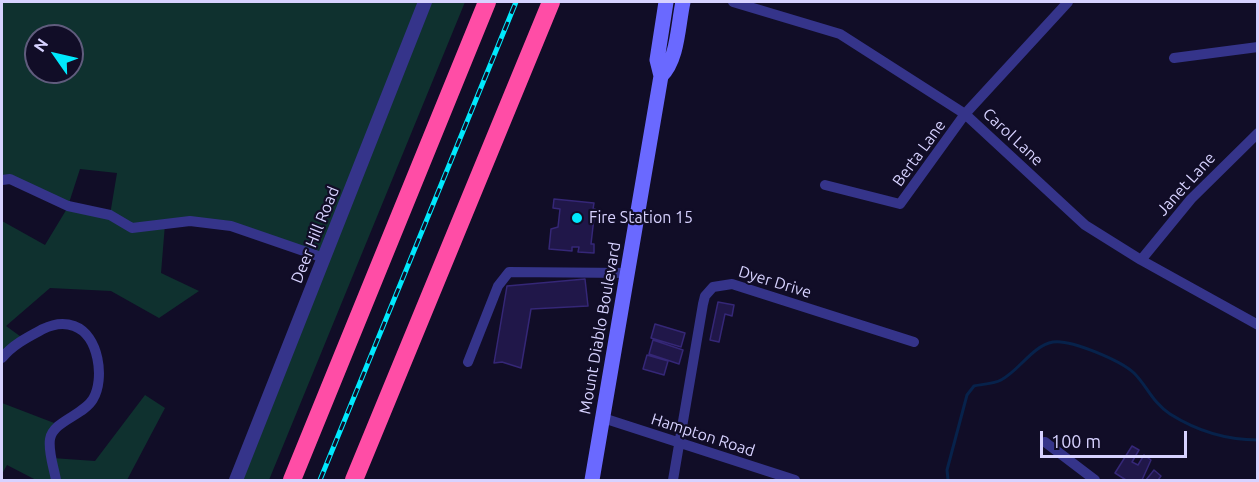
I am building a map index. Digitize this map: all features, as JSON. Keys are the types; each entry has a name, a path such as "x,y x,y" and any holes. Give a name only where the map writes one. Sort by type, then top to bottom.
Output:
{"highway":[{"path":"292,480 487,2"},
{"path":"354,480 552,2"}],"main road":[{"name":"Mount Diablo Boulevard","path":"592,480 661,76 657,60 666,2"},
{"name":"Mount Diablo Boulevard","path":"661,76 668,70 673,55 683,2"}],"street":[{"name":"Deer Hill Road","path":"236,480 425,2"},
{"name":"Carol Lane","path":"734,2 840,34 965,114 1085,225 1141,260 1257,325"},
{"path":"965,114 1068,2"},
{"path":"1174,58 1257,47"},
{"name":"Berta Lane","path":"825,185 900,204 965,114"},
{"name":"Janet Lane","path":"1141,260 1191,199 1257,133"},
{"path":"2,180 10,179 68,206 110,215 132,228 190,221 231,226 324,258"},
{"path":"468,362 498,286 509,272 628,273"},
{"name":"Dyer Drive","path":"673,480 703,304 709,291 719,284 732,284 914,342"},
{"path":"2,358 24,339 50,325 64,323 77,327 94,349 98,365 94,398 88,406 54,431 50,441 56,480"},
{"name":"Hampton Road","path":"603,418 795,480"},
{"path":"1045,442 1095,480"}],"green space":[{"path":"2,2 465,2 269,480 236,480 323,259 231,226 165,224 161,273 199,291 159,318 111,291 50,288 6,326 24,339 2,358 2,221 45,245 68,207 2,180","holes":["80,169 117,173 110,215 68,206"]},
{"path":"145,395 165,408 127,480 36,480 7,465 2,474 2,403 62,426 54,431 52,458 95,461"}],"building":[{"name":"Fire Station 15","path":"554,199 594,203 591,244 594,244 594,253 578,252 579,247 572,247 572,251 549,249 551,229 558,227 560,209 553,208"},
{"path":"585,279 588,306 531,309 521,368 502,362 494,363 507,286"},
{"path":"718,302 734,305 732,316 725,314 719,342 710,340"},
{"path":"655,324 685,333 681,347 651,338"},
{"path":"653,340 683,350 679,364 649,354"},
{"path":"647,355 668,361 664,375 643,369"},
{"path":"1132,446 1139,450 1132,462 1138,465 1144,455 1151,460 1142,480 1126,480 1115,473"},
{"path":"1154,470 1161,476 1158,480 1146,480"}],"waterway":[{"path":"948,480 947,470 967,395 974,386 991,383 1008,376 1032,353 1053,342 1083,347 1128,368 1139,378 1164,410 1191,425 1223,436 1258,440"}],"railway":[{"path":"320,480 516,2"}],"place":[{"name":"Fire Station 15","path":"577,218"}]}
